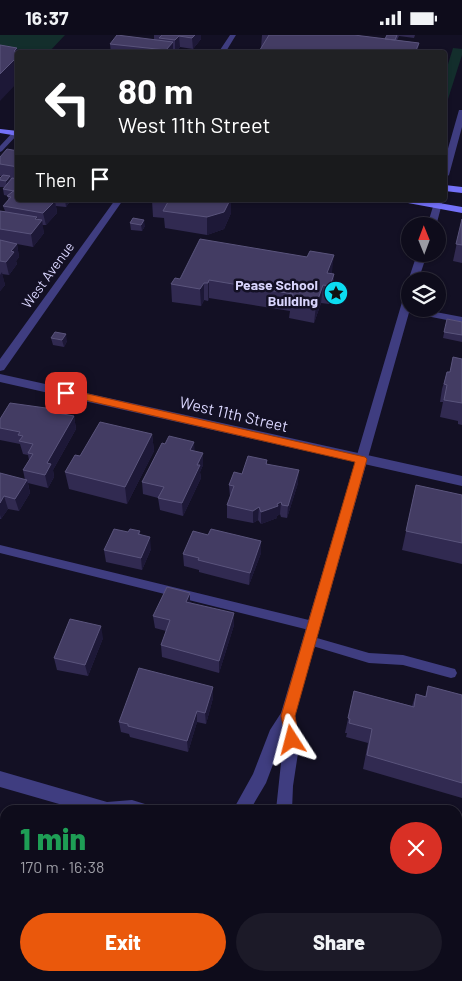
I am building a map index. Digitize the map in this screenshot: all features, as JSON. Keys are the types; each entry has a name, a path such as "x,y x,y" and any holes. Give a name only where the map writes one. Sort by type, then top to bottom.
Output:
{"main road":[{"path":"0,131 15,133"},
{"path":"447,187 462,190"},
{"path":"438,203 462,209"}],"street":[{"path":"223,50 233,35"},
{"path":"447,168 462,112"},
{"name":"West Avenue","path":"0,367 118,202"},
{"path":"434,217 438,203"},
{"path":"244,805 260,778 275,735 288,716 402,317"},
{"name":"West 11th Street","path":"0,377 462,481"},
{"path":"284,805 292,740 288,716"},
{"path":"0,779 91,805"}],"lane":[{"path":"0,150 15,134"},
{"path":"446,317 462,320"},
{"path":"0,549 313,626"},
{"path":"310,641 369,658 403,660 451,673"}],"green space":[{"path":"0,35 65,35 51,50 15,50 15,55 0,66"},
{"path":"453,48 462,49 462,55 448,99 447,99 447,68"}],"building":[{"path":"117,35 173,42 166,50 110,44"},
{"path":"162,35 195,35 192,38 179,36 175,40 159,38"},
{"path":"269,35 354,35 419,43 416,50 260,50"},
{"path":"387,35 397,35 395,40 385,39"},
{"path":"0,45 17,48 14,51 15,59 0,74"},
{"path":"7,149 15,150 15,166 0,164 0,157"},
{"path":"3,175 10,176 6,181 0,180"},
{"path":"12,178 15,178 15,190 3,189"},
{"path":"15,190 15,202 54,202 43,213 3,206 11,197 7,196"},
{"path":"168,202 229,202 224,212 207,217 163,211"},
{"path":"0,211 37,217 35,219 42,220 31,234 0,229"},
{"path":"133,218 144,220 141,225 130,223"},
{"path":"462,219 462,245 456,244"},
{"path":"200,239 307,257 310,251 334,255 327,273 334,274 330,286 323,285 316,305 290,301 293,294 209,280 200,289 171,284 175,278 180,279"},
{"path":"0,240 17,244 11,251 14,252 6,262 0,261"},
{"path":"447,319 462,322 462,335 444,332"},
{"path":"55,332 66,334 62,340 51,338"},
{"path":"453,357 462,359 462,403 444,400 447,385 444,384 447,372 450,372"},
{"path":"10,403 53,409 52,412 74,416 47,463 51,464 45,475 23,470 33,454 28,453 33,444 19,441 23,436 18,435 20,432 0,428 0,419"},
{"path":"100,422 152,434 125,487 65,472 75,455 80,456"},
{"path":"169,436 194,442 190,450 203,453 197,465 200,465 182,503 158,498 164,487 142,482 162,443 165,444"},
{"path":"248,456 267,460 266,464 299,470 288,506 282,505 281,502 277,504 278,506 261,512 259,507 253,511 227,505 234,486 229,485 234,472 242,474"},
{"path":"0,473 27,480 15,499 4,496 0,503"},
{"path":"416,485 462,495 462,543 406,531"},
{"path":"114,529 128,532 130,529 140,531 138,534 150,537 141,558 104,550"},
{"path":"211,529 261,541 250,573 198,560 199,558 183,554 193,531 208,535"},
{"path":"167,587 190,593 186,602 234,613 219,661 161,645 170,620 153,616"},
{"path":"70,619 101,626 85,665 54,658"},
{"path":"139,668 213,687 205,713 197,711 187,741 119,722"},
{"path":"428,686 462,695 462,783 367,755 372,729 349,723 350,719 348,718 354,691 414,707 416,694 426,697"}],"place":[{"name":"Pease School Building","path":"336,293"}],"route":[{"path":"66,393 362,459 288,716 292,740"}]}
